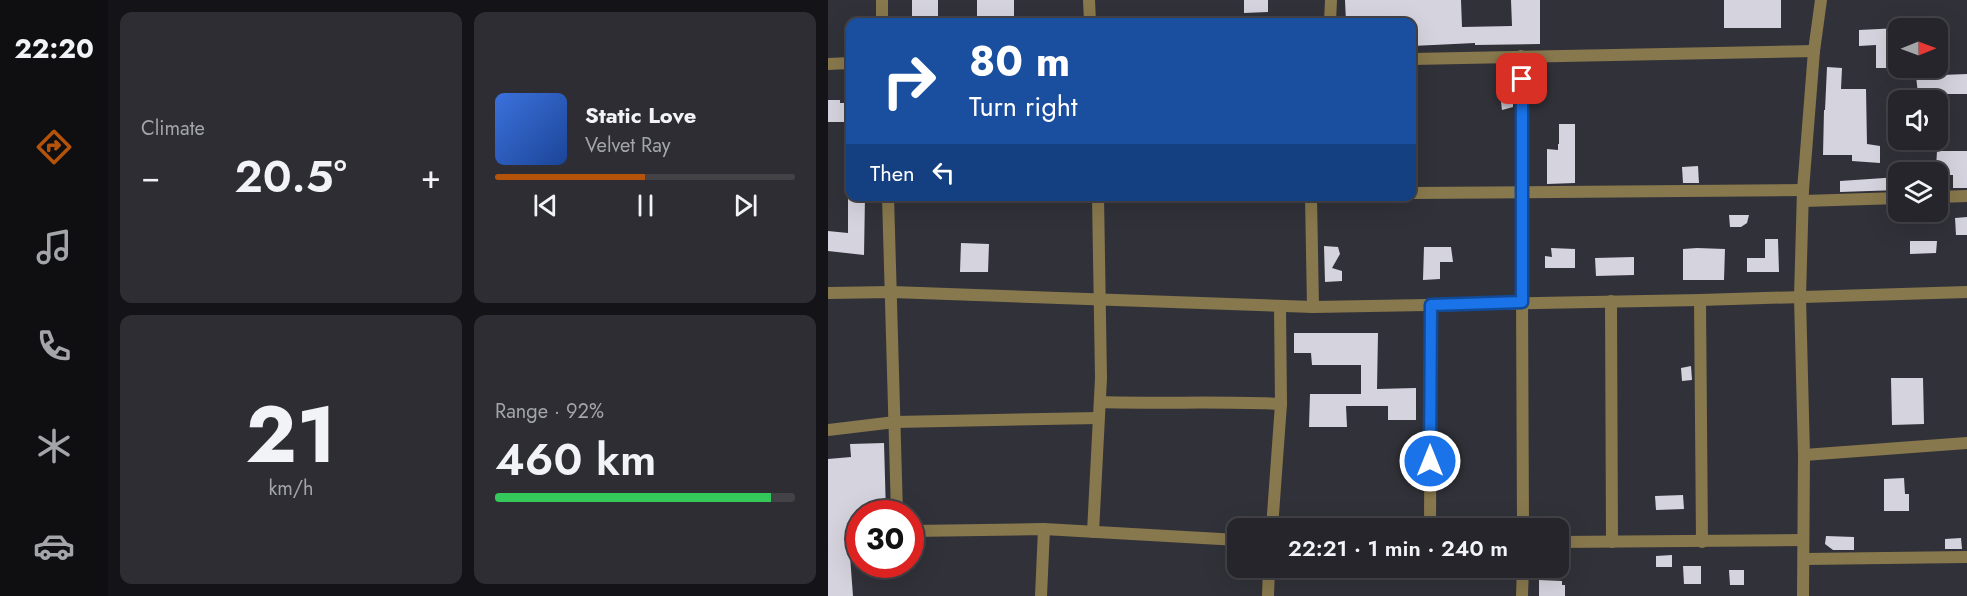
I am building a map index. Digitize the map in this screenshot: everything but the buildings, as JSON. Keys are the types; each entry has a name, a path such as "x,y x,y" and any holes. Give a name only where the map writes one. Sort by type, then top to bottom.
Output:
{"street":[{"path":"882,0 882,18"},
{"path":"1089,0 1090,18"},
{"path":"1330,0 1330,18"},
{"path":"1803,596 1804,455 1800,297 1803,195 1814,51 1821,0"},
{"path":"1416,59 1814,51"},
{"path":"1521,56 1523,518"},
{"path":"828,64 846,63"},
{"path":"1416,193 1522,191 1888,198"},
{"path":"1948,197 1967,196"},
{"path":"888,201 897,500"},
{"path":"1093,532 1100,402 1098,201"},
{"path":"1311,201 1313,307"},
{"path":"828,293 892,292 1313,307 1700,300 1967,292"},
{"path":"1700,300 1702,542"},
{"path":"1611,301 1611,542"},
{"path":"1430,518 1431,305"},
{"path":"1273,518 1281,404 1280,307"},
{"path":"1100,402 1281,404"},
{"path":"828,430 895,422 1098,418"},
{"path":"1804,455 1967,443"},
{"path":"1041,596 1044,529"},
{"path":"924,531 1044,529 1227,539"},
{"path":"1569,542 1803,540"},
{"path":"1804,558 1967,557"},
{"path":"1268,596 1269,578"},
{"path":"1522,596 1523,578"}],"route":[{"path":"1430,461 1431,305 1522,302 1522,79"}]}
